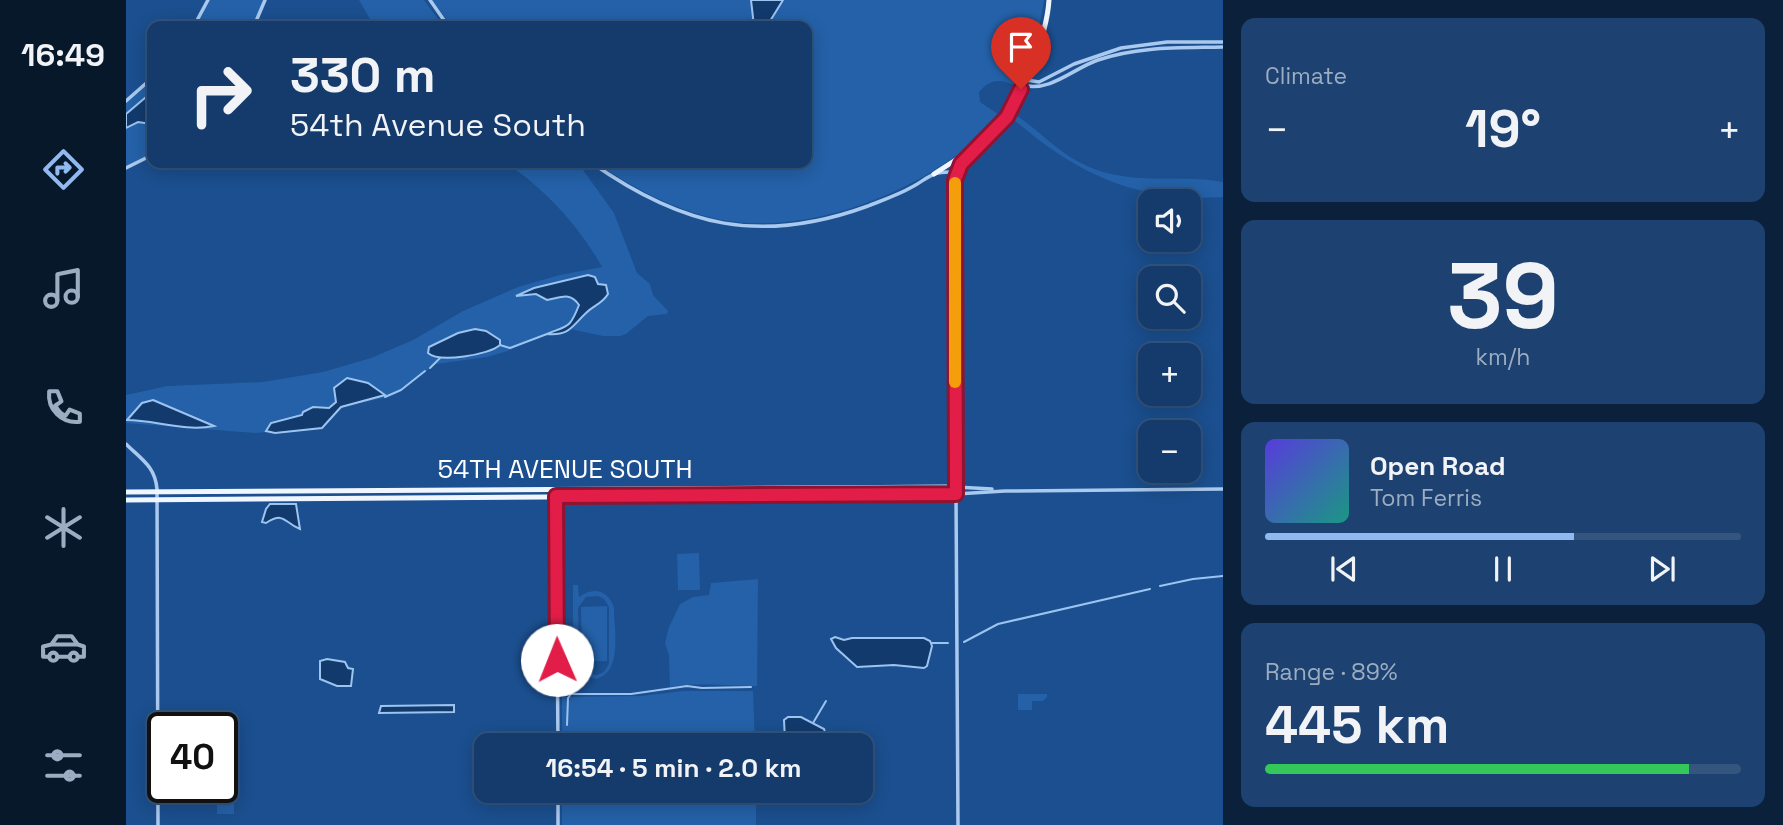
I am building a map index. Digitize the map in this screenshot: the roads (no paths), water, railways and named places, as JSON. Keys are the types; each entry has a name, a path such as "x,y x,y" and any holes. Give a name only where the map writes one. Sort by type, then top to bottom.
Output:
{"main road":[{"path":"956,490 954,224 957,172 966,158 1007,117 1024,82 1046,23 1049,0"},
{"path":"934,174 977,147"},
{"name":"54TH AVENUE SOUTH","path":"126,492 556,488 956,490"},
{"name":"54TH AVENUE SOUTH","path":"126,500 956,490"}],"street":[{"path":"197,21 208,0"},
{"path":"256,21 265,0"},
{"path":"429,0 444,21"},
{"path":"1024,82 1039,82 1074,64 1121,48 1167,42 1223,44"},
{"path":"126,101 147,82"},
{"path":"126,168 147,158"},
{"path":"600,168 648,199 676,211 704,220 758,227 801,224 849,213 906,190 934,174 957,172"},
{"path":"126,444 150,466 155,475 158,500 158,825"},
{"path":"556,488 558,733"},
{"name":"54TH AVENUE SOUTH","path":"956,490 1223,489"},
{"path":"956,490 957,825"},
{"path":"558,803 558,825"}],"waterway":[{"path":"500,345 510,348 547,334"},
{"path":"430,368 440,358"},
{"path":"385,397 401,390 425,371"},
{"path":"1160,586 1223,576"},
{"path":"964,642 998,624 1150,589"},
{"path":"931,643 948,643"},
{"path":"567,725 568,698 571,694 631,694 687,686 751,687"},
{"path":"813,723 826,701"}]}
